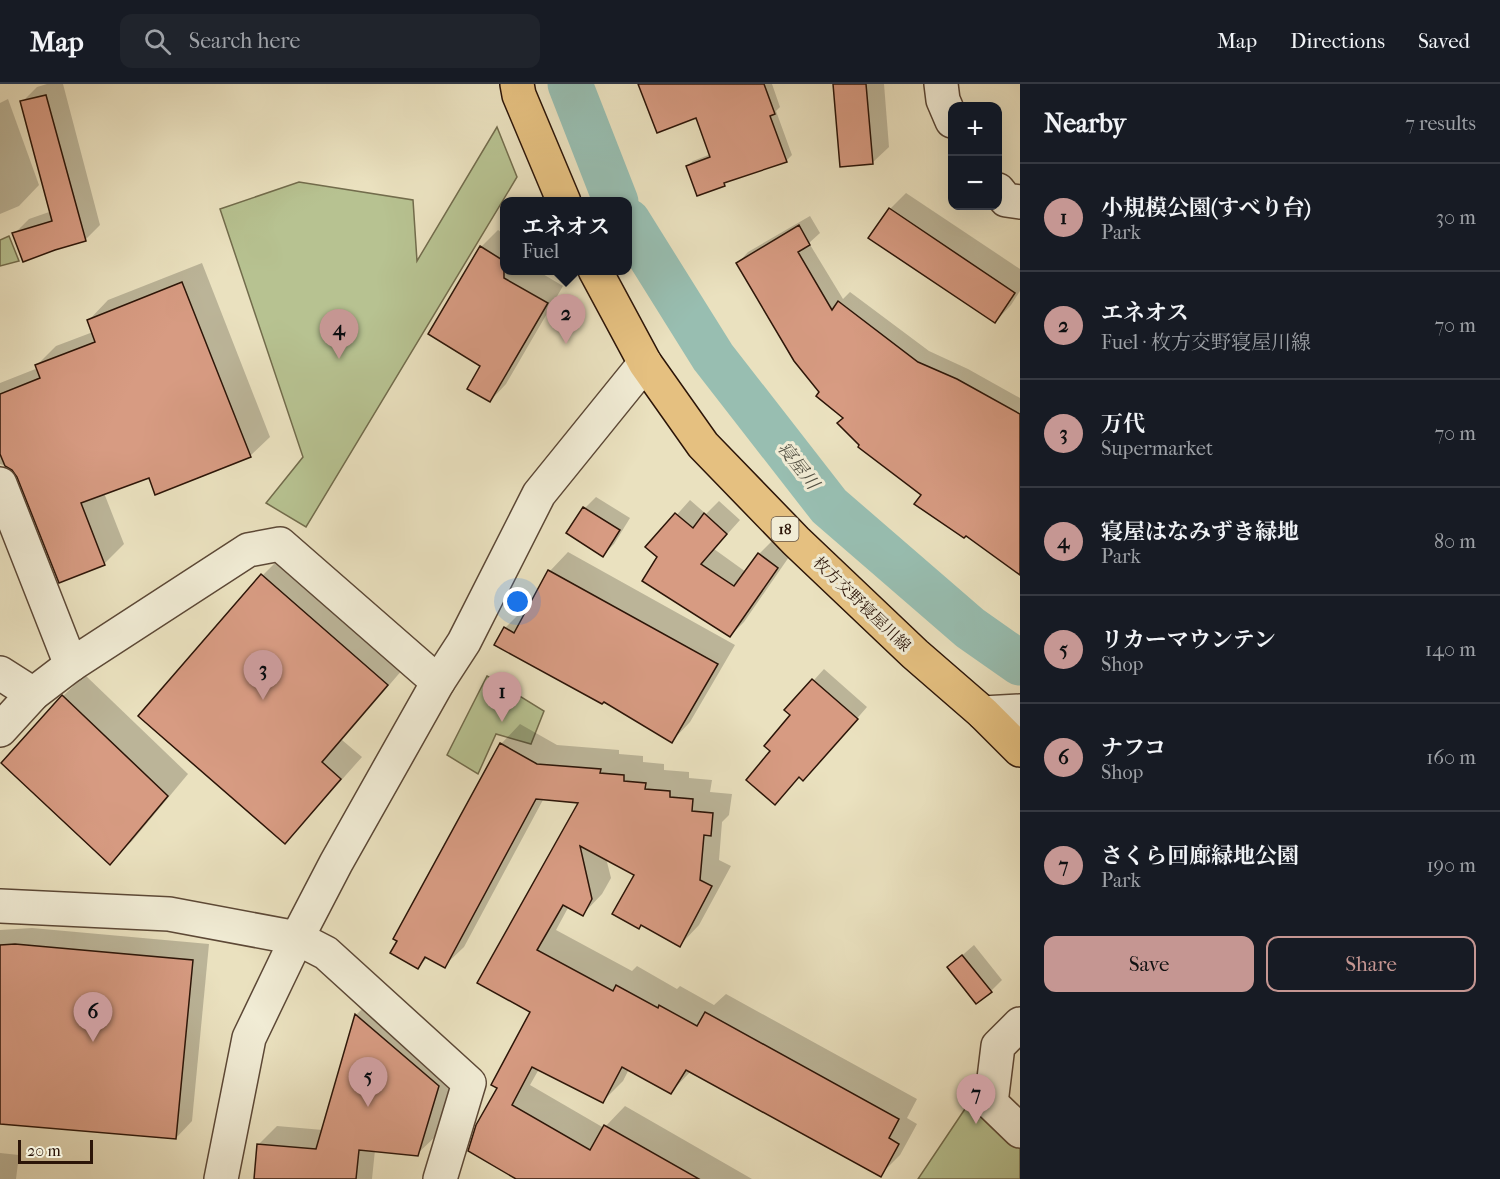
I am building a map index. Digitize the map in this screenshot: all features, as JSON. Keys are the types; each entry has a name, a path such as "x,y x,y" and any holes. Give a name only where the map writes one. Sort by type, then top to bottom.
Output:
{"main road":[{"path":"517,84 519,96 562,197"},
{"name":"枚方交野寝屋川線","path":"598,275 645,363 703,445 805,549 1020,750"}],"street":[{"path":"941,84 943,100 948,112"},
{"path":"1002,195 1006,200 1020,202"},
{"path":"221,1179 249,1038 297,938 438,682 464,642 539,494 645,363"},
{"path":"0,484 71,665"},
{"path":"0,730 33,694 71,665 248,550 280,544 438,682"},
{"path":"0,673 33,694"},
{"path":"983,713 1020,711"},
{"path":"0,906 169,914 297,938 326,953 469,1083 440,1179"},
{"path":"1020,1024 998,1046 992,1103 1020,1131"}],"green space":[{"path":"497,127 517,177 505,197 500,197 500,205 306,527 266,503 303,457 220,209 299,182 413,200 417,261"},
{"path":"9,236 19,261 0,266 0,240"},
{"path":"487,676 544,711 531,744 496,734 478,774 447,755"},
{"path":"971,1100 1020,1147 1020,1179 918,1179"}],"building":[{"path":"638,84 764,84 775,114 770,116 787,162 724,183 725,186 697,196 686,166 710,157 696,118 657,133"},
{"path":"833,84 866,84 873,164 840,167"},
{"path":"46,95 86,241 23,262 12,233 52,221 20,101"},
{"path":"889,208 1015,293 995,323 868,238"},
{"path":"799,225 810,245 798,252 832,310 838,301 918,362 957,379 1020,414 1020,575 966,536 964,538 914,504 921,495 858,447 859,445 837,423 843,418 816,396 819,392 794,361 736,263"},
{"path":"480,246 500,258 500,275 504,275 504,278 548,303 490,402 467,389 480,366 428,334"},
{"path":"182,282 251,457 155,495 149,478 81,503 105,565 59,583 17,477 5,466 0,454 0,394 40,378 35,365 95,342 87,320"},
{"path":"583,507 620,530 603,557 566,533"},
{"path":"675,513 693,528 704,513 727,534 701,564 734,586 758,553 778,568 730,637 642,581 657,557 645,547"},
{"path":"548,570 718,664 672,743 604,702 602,704 494,645 504,627 514,633"},
{"path":"261,574 388,685 322,762 341,779 285,844 138,716"},
{"path":"812,679 858,719 803,781 799,777 775,805 746,780 770,751 764,746 790,715 784,710"},
{"path":"62,695 168,796 110,865 1,763"},
{"path":"500,743 537,764 601,769 600,773 624,775 624,781 646,783 645,789 670,791 670,797 693,799 692,811 713,813 711,836 704,835 700,880 712,886 680,947 641,925 639,929 612,914 634,875 580,846 592,899 583,916 563,905 537,950 613,991 616,985 697,1026 705,1012 899,1119 889,1138 899,1144 881,1177 686,1070 671,1094 622,1067 603,1103 532,1067 512,1105 590,1150 604,1125 699,1179 516,1179 468,1151 476,1125 497,1088 491,1085 530,1012 477,983 578,803 536,799 445,968 425,957 418,969 390,953 397,941 393,939"},
{"path":"15,944 193,960 176,1139 0,1124 0,945"},
{"path":"962,955 992,992 976,1004 947,967"},
{"path":"355,1014 439,1086 418,1156 359,1150 356,1179 254,1179 257,1144 316,1149"}],"waterway":[{"name":"寝屋川","path":"570,84 614,197"},
{"name":"寝屋川","path":"632,227 713,357 829,506 970,628 1020,663"}],"place":[{"name":"エネオス","path":"566,344"},
{"name":"寝屋はなみずき緑地","path":"339,359"},
{"name":"万代","path":"263,700"},
{"name":"小規模公園(すべり台)","path":"502,722"},
{"name":"ナフコ","path":"93,1042"},
{"name":"リカーマウンテン","path":"368,1107"},
{"name":"さくら回廊緑地公園","path":"976,1124"}]}
